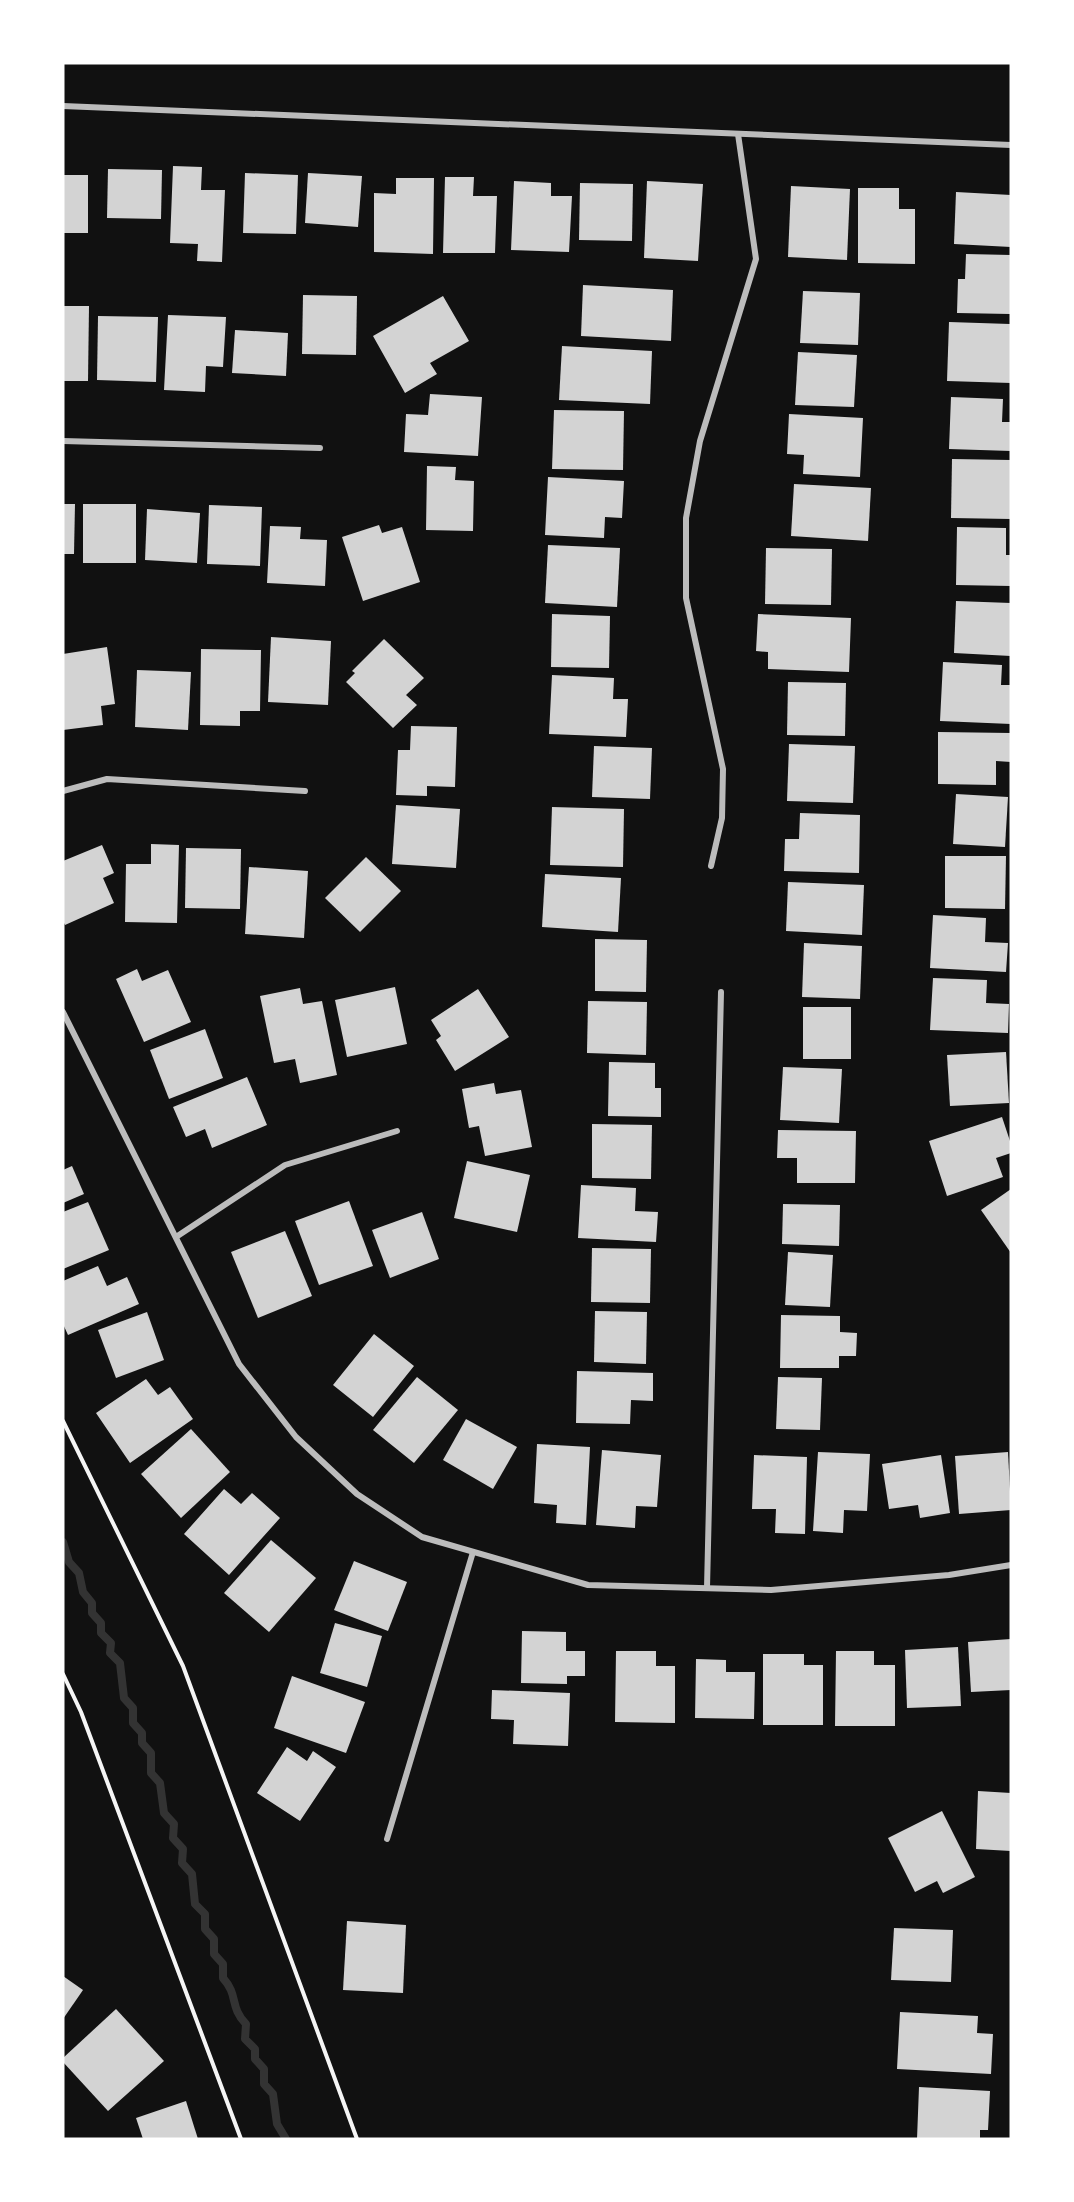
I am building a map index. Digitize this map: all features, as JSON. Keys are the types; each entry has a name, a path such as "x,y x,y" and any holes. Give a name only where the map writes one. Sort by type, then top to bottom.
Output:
{"street":[{"path":"63,106 1011,145"},
{"path":"711,866 722,818 723,769 686,598 686,518 700,441 756,260 738,134"},
{"path":"63,441 320,448"},
{"path":"63,791 107,779 305,791"},
{"path":"707,1588 721,992"},
{"path":"63,1012 239,1364 296,1437 357,1494 422,1537 588,1585 771,1590 949,1575 1011,1565"},
{"path":"176,1237 285,1165 397,1131"},
{"path":"387,1839 473,1552"}],"path":[{"path":"63,1422 183,1666 357,2139"},
{"path":"63,1674 81,1712 241,2139"}],"building":[{"path":"173,166 202,167 201,190 225,190 222,262 197,261 198,244 170,243"},
{"path":"108,169 162,170 161,219 107,218"},
{"path":"245,173 298,175 296,234 243,233"},
{"path":"308,173 362,176 358,227 305,223"},
{"path":"63,175 88,175 88,233 63,233"},
{"path":"445,177 474,177 473,196 497,196 495,253 443,253"},
{"path":"396,178 434,178 433,254 374,252 374,193 396,194"},
{"path":"514,181 551,183 551,196 572,196 569,252 511,250"},
{"path":"647,181 703,184 698,261 644,258"},
{"path":"580,183 633,184 632,241 579,240"},
{"path":"791,186 850,189 847,260 788,257"},
{"path":"858,188 899,188 899,209 915,209 915,264 858,263"},
{"path":"956,192 1011,195 1011,247 954,244"},
{"path":"966,254 1011,255 1010,314 957,313 958,279 965,279"},
{"path":"583,285 673,290 671,341 581,336"},
{"path":"803,291 860,293 858,345 800,343"},
{"path":"303,295 357,296 356,355 302,354"},
{"path":"443,296 469,341 430,363 437,374 405,393 373,336"},
{"path":"63,306 89,306 88,381 63,381"},
{"path":"168,315 226,317 223,367 206,366 205,392 164,390"},
{"path":"98,316 158,317 156,382 97,380"},
{"path":"949,322 1010,324 1011,383 947,381"},
{"path":"235,330 288,333 286,376 232,373"},
{"path":"562,346 652,351 650,404 559,400"},
{"path":"798,352 857,355 854,407 795,405"},
{"path":"430,394 482,397 478,456 404,452 406,414 428,415"},
{"path":"951,397 1003,399 1002,422 1011,422 1011,451 949,449"},
{"path":"554,410 624,411 623,470 552,469"},
{"path":"789,414 863,418 860,477 803,474 804,455 787,454"},
{"path":"952,459 1011,460 1011,519 951,518"},
{"path":"427,466 456,467 455,480 474,481 473,531 426,530"},
{"path":"548,477 624,481 622,518 605,517 604,538 545,535"},
{"path":"794,484 871,488 868,541 791,536"},
{"path":"63,504 75,504 74,554 63,554"},
{"path":"83,504 136,504 136,563 83,563"},
{"path":"209,505 262,507 260,566 207,564"},
{"path":"147,509 200,513 197,563 145,560"},
{"path":"379,525 382,533 402,527 420,582 363,601 342,537"},
{"path":"270,526 301,527 300,539 327,540 325,586 267,583"},
{"path":"957,527 1006,528 1006,555 1011,555 1011,586 956,585"},
{"path":"548,545 620,548 617,607 545,603"},
{"path":"766,548 832,549 831,605 765,604"},
{"path":"956,601 1011,603 1011,656 954,653"},
{"path":"552,614 610,616 609,668 551,667"},
{"path":"758,614 851,618 849,672 768,669 768,652 756,651"},
{"path":"271,637 331,641 328,705 268,702"},
{"path":"384,639 424,678 406,695 417,705 393,728 346,682 355,673 352,671"},
{"path":"107,647 115,704 101,706 103,725 63,730 63,654"},
{"path":"201,649 261,650 260,711 240,711 240,726 200,725"},
{"path":"943,662 1002,665 1001,685 1011,685 1011,724 940,721"},
{"path":"137,670 191,672 188,730 135,727"},
{"path":"552,675 614,678 613,699 628,699 626,737 549,734"},
{"path":"788,682 846,683 845,736 787,735"},
{"path":"411,726 457,727 455,787 427,786 427,796 396,795 398,750 410,750"},
{"path":"938,732 1011,733 1011,762 996,761 996,785 938,784"},
{"path":"789,744 855,746 853,803 787,801"},
{"path":"594,746 652,748 650,799 592,797"},
{"path":"956,794 1008,797 1005,847 953,844"},
{"path":"396,805 460,809 456,868 392,864"},
{"path":"552,807 624,809 623,867 550,865"},
{"path":"800,813 860,815 859,873 784,871 785,839 799,839"},
{"path":"151,844 179,845 177,923 125,922 126,864 151,864"},
{"path":"102,845 114,873 103,878 114,903 65,925 63,921 63,861"},
{"path":"186,848 241,849 240,909 185,908"},
{"path":"945,856 1006,856 1005,909 945,908"},
{"path":"366,857 401,891 360,932 325,898"},
{"path":"249,867 308,871 304,938 245,934"},
{"path":"545,874 621,878 618,932 542,927"},
{"path":"788,882 864,885 862,935 786,931"},
{"path":"933,915 986,918 985,942 1008,943 1006,972 930,968"},
{"path":"595,939 647,940 646,992 595,991"},
{"path":"804,943 862,946 860,999 802,997"},
{"path":"137,969 142,981 168,970 191,1022 144,1042 116,979"},
{"path":"933,978 987,980 986,1003 1009,1004 1008,1033 930,1030"},
{"path":"395,987 407,1044 347,1057 335,1000"},
{"path":"300,988 303,1004 322,1001 337,1075 300,1083 295,1059 274,1063 260,996"},
{"path":"478,989 509,1037 455,1071 436,1040 441,1036 431,1020"},
{"path":"588,1001 647,1002 646,1055 587,1053"},
{"path":"803,1007 851,1007 851,1059 803,1059"},
{"path":"205,1029 223,1078 169,1099 150,1050"},
{"path":"1006,1052 1009,1103 950,1106 947,1055"},
{"path":"609,1062 655,1063 655,1088 661,1088 661,1117 608,1116"},
{"path":"783,1067 842,1069 839,1123 780,1120"},
{"path":"247,1077 267,1125 212,1148 205,1129 186,1137 173,1107"},
{"path":"494,1083 496,1094 521,1090 532,1147 485,1156 479,1126 469,1128 462,1089"},
{"path":"1002,1117 1011,1144 1011,1153 996,1158 1003,1177 947,1196 929,1141"},
{"path":"592,1124 652,1125 651,1179 592,1178"},
{"path":"778,1130 856,1131 855,1183 797,1183 797,1158 777,1158"},
{"path":"467,1161 530,1175 517,1232 454,1218"},
{"path":"72,1166 84,1194 63,1203 63,1170"},
{"path":"581,1185 636,1188 635,1211 658,1212 656,1242 578,1238"},
{"path":"1011,1189 1011,1253 981,1210"},
{"path":"349,1201 373,1266 319,1285 295,1221"},
{"path":"88,1202 109,1250 63,1269 63,1212"},
{"path":"783,1204 840,1205 839,1246 782,1244"},
{"path":"422,1212 439,1259 390,1278 372,1230"},
{"path":"285,1231 312,1296 258,1318 231,1252"},
{"path":"592,1248 651,1249 650,1303 591,1302"},
{"path":"788,1252 833,1255 830,1307 785,1305"},
{"path":"98,1266 107,1286 127,1277 139,1304 68,1335 63,1324 63,1281"},
{"path":"595,1311 647,1312 646,1364 594,1362"},
{"path":"147,1312 164,1360 116,1378 98,1330"},
{"path":"781,1315 840,1316 840,1332 857,1333 856,1356 839,1356 839,1368 780,1368"},
{"path":"374,1334 414,1366 373,1417 333,1385"},
{"path":"577,1371 653,1373 653,1401 631,1400 630,1424 576,1423"},
{"path":"417,1377 458,1410 414,1463 373,1430"},
{"path":"778,1377 822,1378 820,1430 776,1429"},
{"path":"146,1379 158,1395 170,1387 193,1419 130,1463 96,1413"},
{"path":"466,1419 517,1447 493,1489 443,1460"},
{"path":"191,1429 230,1472 181,1518 141,1474"},
{"path":"537,1444 590,1447 586,1525 556,1523 557,1505 534,1503"},
{"path":"602,1450 661,1455 657,1507 636,1506 635,1528 596,1525"},
{"path":"818,1452 870,1454 867,1511 844,1510 843,1533 813,1531"},
{"path":"1008,1452 1011,1510 959,1514 955,1456"},
{"path":"754,1455 807,1457 805,1534 775,1533 776,1509 752,1509"},
{"path":"941,1455 950,1513 920,1518 918,1505 889,1509 882,1464"},
{"path":"224,1489 241,1504 252,1493 280,1518 229,1575 184,1534"},
{"path":"271,1540 316,1578 269,1632 224,1593"},
{"path":"354,1561 407,1582 388,1631 334,1610"},
{"path":"335,1623 382,1636 367,1687 320,1673"},
{"path":"522,1631 566,1632 566,1651 585,1651 585,1676 567,1676 567,1684 521,1683"},
{"path":"1011,1639 1011,1690 971,1692 968,1642"},
{"path":"958,1647 961,1706 907,1708 905,1650"},
{"path":"616,1651 656,1651 656,1666 675,1666 675,1723 615,1722"},
{"path":"836,1651 874,1651 874,1665 895,1665 895,1726 835,1726"},
{"path":"763,1654 804,1654 804,1665 823,1665 823,1725 763,1725"},
{"path":"696,1659 726,1660 726,1672 755,1672 754,1719 695,1718"},
{"path":"292,1676 365,1702 346,1753 274,1728"},
{"path":"492,1690 570,1693 568,1746 513,1744 514,1720 491,1719"},
{"path":"287,1747 307,1761 313,1751 336,1767 300,1821 257,1793"},
{"path":"978,1791 1011,1793 1011,1851 976,1849"},
{"path":"942,1811 975,1877 943,1893 937,1881 915,1892 888,1838"},
{"path":"347,1921 406,1925 403,1993 343,1990"},
{"path":"894,1928 953,1930 951,1982 891,1980"},
{"path":"63,1976 83,1990 63,2019"},
{"path":"116,2009 164,2061 108,2111 63,2062 63,2058"},
{"path":"900,2012 978,2016 977,2033 993,2034 991,2074 897,2069"},
{"path":"919,2087 990,2091 988,2130 980,2130 980,2139 917,2139"},
{"path":"186,2101 198,2139 143,2139 136,2118"}],"waterway":[{"path":"63,1542 69,1562 79,1573 83,1592 92,1603 92,1613 101,1623 101,1633 111,1643 110,1653 120,1663 124,1698 133,1708 133,1723 142,1733 142,1743 151,1753 151,1773 160,1783 164,1813 174,1824 173,1838 183,1849 182,1863 192,1874 195,1904 205,1914 205,1929 214,1939 214,1954 223,1964 223,1978 231,1990 237,2012 246,2024 245,2039 255,2049 255,2059 264,2069 264,2084 273,2094 277,2124 286,2139"}]}
